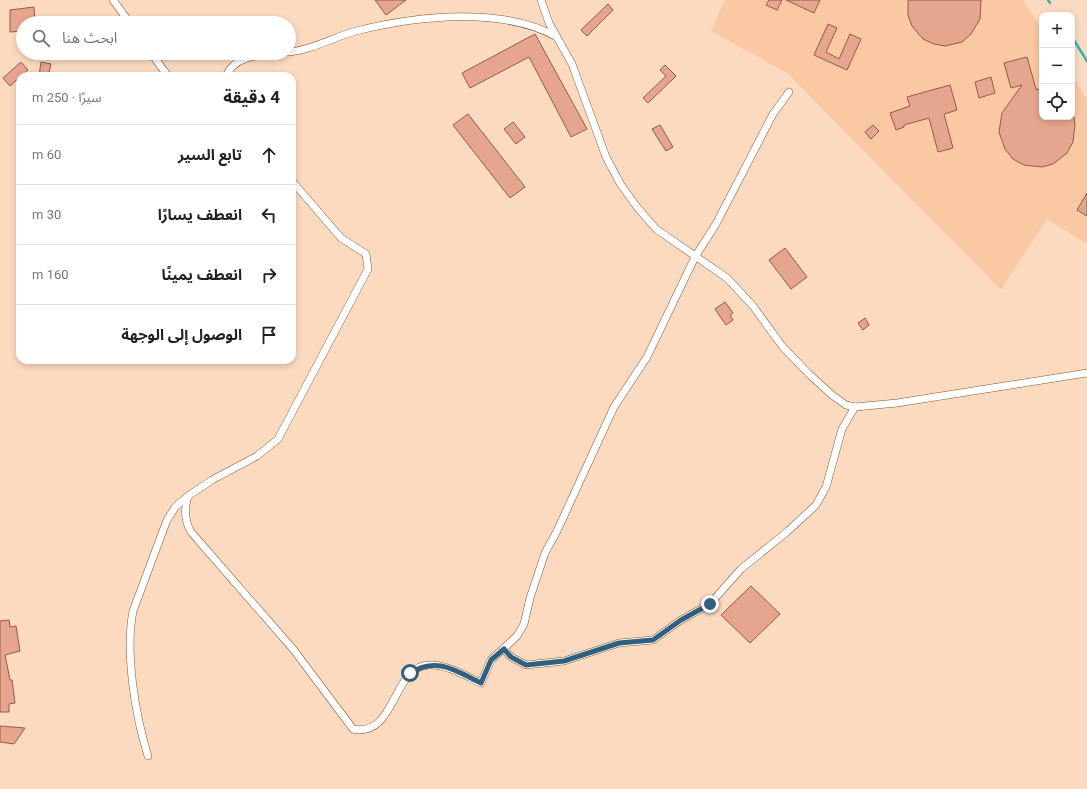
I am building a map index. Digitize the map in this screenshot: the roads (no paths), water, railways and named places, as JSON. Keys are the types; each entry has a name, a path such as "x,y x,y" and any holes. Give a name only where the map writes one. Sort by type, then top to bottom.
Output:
{"street":[{"path":"114,0 125,16"},
{"path":"542,0 549,23 572,64 606,157 621,185 656,230 727,278 754,306 782,346 808,374 846,405 855,407 897,403 1087,373"},
{"path":"296,50 356,32 427,19 465,16 482,17 541,28 558,37"},
{"path":"156,60 165,72"},
{"path":"229,72 234,65 244,60"},
{"path":"188,496 185,504 186,522 191,532 293,650 354,729 362,731 376,725 386,714 410,673 428,664 454,670 481,683 491,660 517,636 524,624 530,598 545,553 558,531 602,431 614,407 647,357 695,257 716,224 773,114 789,92"},
{"path":"148,756 141,734 129,651 130,625 133,611 167,520 176,506 188,496 212,480 257,456 278,439 368,269 366,254 341,238 296,186"},
{"path":"504,649 511,657 526,665 564,661 619,643 653,640 681,620 710,604 741,568 788,531 816,504 826,487 842,430 855,407"}],"waterway":[{"path":"1075,42 1087,61"}]}
